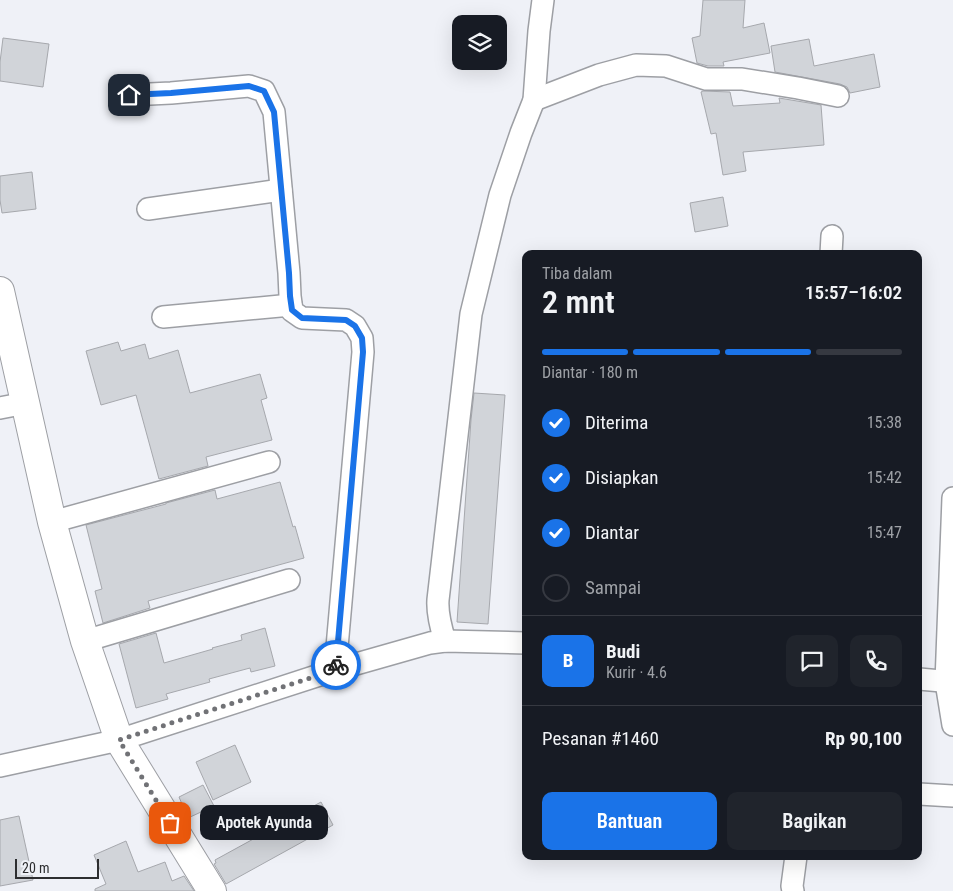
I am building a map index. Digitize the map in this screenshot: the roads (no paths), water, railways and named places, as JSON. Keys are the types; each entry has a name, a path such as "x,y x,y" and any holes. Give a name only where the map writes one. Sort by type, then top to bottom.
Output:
{"street":[{"path":"429,644 440,620 438,600 471,314 500,195 534,100 538,32 543,0"},
{"path":"534,100 599,75 636,65 666,66 706,79 742,79 838,96"},
{"path":"129,95 249,86 264,91 274,112 292,310 302,318 346,320 355,326 362,338 363,352 335,670"},
{"path":"148,209 282,190"},
{"path":"0,290 13,406 52,522 85,641 119,740 212,891"},
{"path":"163,317 291,305"},
{"path":"52,522 269,462"},
{"path":"953,498 950,682 953,725"},
{"path":"85,641 290,580"},
{"path":"0,766 119,740 335,670 429,644 522,643"},
{"path":"922,679 950,682"},
{"path":"922,794 953,796"},
{"path":"793,891 795,860"}],"place":[{"name":"Apotek Ayunda","path":"170,823"}]}
